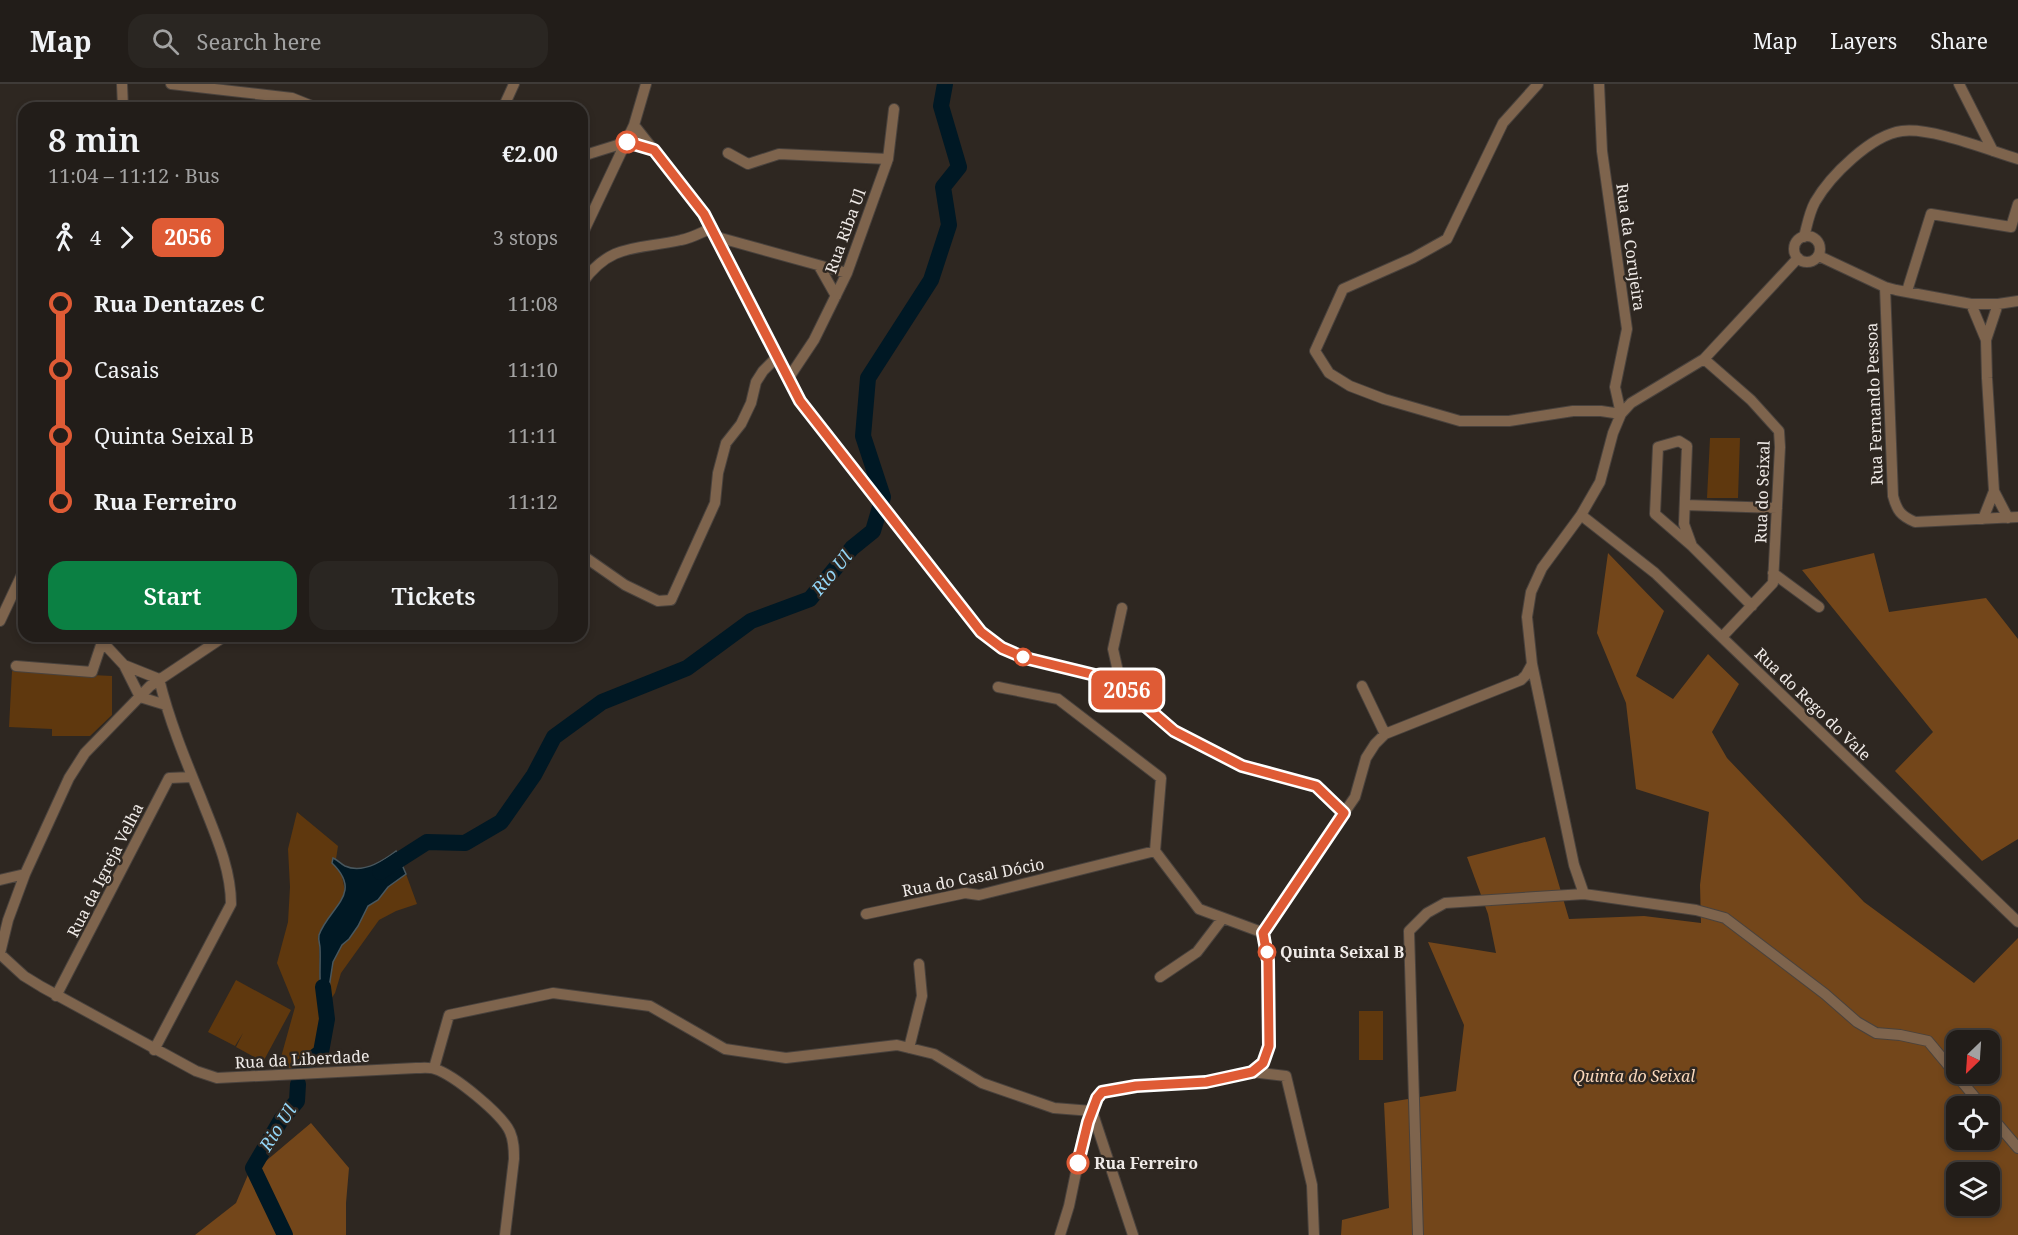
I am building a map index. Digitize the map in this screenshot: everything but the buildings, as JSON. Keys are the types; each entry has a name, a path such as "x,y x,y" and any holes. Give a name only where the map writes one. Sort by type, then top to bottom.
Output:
{"street":[{"path":"122,84 123,102"},
{"path":"171,84 292,98 302,102"},
{"path":"506,102 514,84"},
{"path":"588,223 627,142 646,84"},
{"path":"1538,84 1503,123 1446,239 1413,258 1343,289 1315,351 1329,374 1350,386 1384,399 1460,421 1509,421 1573,411 1621,414"},
{"name":"Rua da Corujeira","path":"1599,84 1602,151 1627,329 1615,387 1621,414"},
{"path":"1959,84 1993,151"},
{"name":"Rua Riba Ul","path":"788,379 813,340 847,273 888,159 894,109"},
{"path":"634,125 704,214 800,401 981,632 1002,648 1025,658 1103,677 1121,685 1174,731 1242,766 1316,786 1344,813"},
{"path":"1804,237 1815,203 1826,186 1857,154 1901,131 1928,132 2018,159"},
{"path":"588,154 627,142 654,150"},
{"path":"728,153 748,164 779,154 888,159"},
{"path":"1907,291 1931,214 2011,227 2018,204"},
{"path":"588,275 614,253 714,232 847,273"},
{"path":"1798,258 1795,246 1800,239 1808,236 1816,240 1820,248 1819,256"},
{"path":"1798,258 1809,262 1819,256"},
{"path":"1819,256 1885,287 1971,304 2018,301"},
{"path":"1584,894 1574,865 1532,664 1527,617 1531,592 1542,568 1581,515 1600,482 1613,433 1621,414 1631,403 1704,358 1798,258"},
{"path":"819,266 836,296"},
{"name":"Rua Fernando Pessoa","path":"1885,287 1893,496 1896,508 1902,517 1915,522 1983,519"},
{"path":"1971,304 1986,340"},
{"path":"1998,304 1986,340 1994,491 1983,519 2013,517"},
{"path":"588,559 625,585 658,601 671,600 681,583 706,518 715,503 718,473 726,443 741,424 751,403 756,382 762,371 778,359 802,356"},
{"name":"Rua do Seixal","path":"1704,358 1751,400 1779,431 1773,583 1722,637"},
{"path":"1692,546 1684,524 1687,446 1679,441 1658,447 1655,514 1692,546 1752,606"},
{"path":"1994,491 2013,517"},
{"path":"1684,505 1777,508"},
{"name":"Rua do Rego do Vale","path":"1581,515 1648,566 2018,922"},
{"path":"1773,573 1819,607"},
{"path":"0,621 18,583"},
{"path":"1121,685 1113,649 1122,608"},
{"path":"15,666 92,672 98,642"},
{"path":"102,642 124,665 140,697 166,705"},
{"path":"0,954 8,920 25,874 69,778 85,753 150,686 216,642"},
{"path":"1252,1072 1263,1063 1269,1046 1268,961 1263,933 1344,813 1354,796 1366,758 1375,744 1385,734 1515,683 1527,675 1532,664"},
{"path":"124,665 159,679"},
{"path":"154,1050 231,904 231,883 166,705 159,679"},
{"path":"1362,686 1385,734"},
{"path":"998,687 1058,699 1161,778 1155,851 1199,909 1263,933"},
{"name":"Rua da Igreja Velha","path":"56,996 169,778 192,777"},
{"name":"Rua do Casal Dócio","path":"866,914 965,893 979,895 1155,851"},
{"path":"0,880 25,874"},
{"path":"1418,1235 1409,931 1427,913 1444,903 1584,894 1696,910 1725,918 1825,994 1857,1022 1876,1034 1900,1035 1928,1041 1974,1096"},
{"path":"1160,977 1197,952 1223,918"},
{"name":"Rua da Liberdade","path":"0,954 24,976 56,996 154,1050 196,1071 217,1078 434,1068"},
{"path":"909,1048 922,996 919,964"},
{"path":"506,1235 514,1159 511,1134 494,1111 446,1074 434,1068 448,1015 553,993 650,1006 725,1049 786,1058 897,1045 934,1054 982,1083 1054,1108 1092,1111"},
{"path":"1060,1235 1069,1206 1084,1134 1097,1098 1102,1092 1136,1086 1206,1082 1252,1072 1286,1076 1312,1185 1314,1235"},
{"path":"1092,1111 1133,1235"},
{"path":"2000,1127 2018,1148"}],"shaded area":[{"path":"1710,438 1740,438 1738,498 1707,498"},
{"path":"12,671 112,676 112,715 90,736 52,736 52,729 9,727"},
{"path":"297,812 338,846 336,859 345,891 339,905 320,934 320,992 325,1006 333,961 342,945 358,926 368,905 378,900 388,887 406,874 417,904 379,920 341,973 335,993 326,1007 327,1019 321,1052 300,1068 278,1068 295,1007 277,963 288,922 290,887 288,849"},
{"path":"236,980 291,1010 263,1062 236,1047 243,1033 235,1046 208,1032"},
{"path":"1359,1011 1383,1011 1383,1060 1359,1060"}],"green space":[{"name":"Quinta do Seixal","path":"1608,553 1664,611 1636,676 1673,699 1708,654 1739,684 1712,732 1727,758 1864,902 1974,983 2018,938 2018,1235 1341,1235 1342,1220 1389,1208 1384,1103 1456,1091 1464,1025 1428,942 1496,953 1488,914 1467,857 1545,837 1569,919 1644,916 1701,923 1700,885 1709,812 1636,789 1626,703 1597,633"},
{"path":"1874,553 1889,612 1986,598 2018,639 2018,839 1982,861 1895,771 1933,732 1802,570"},
{"path":"311,1123 349,1168 346,1235 292,1235 260,1166"},
{"path":"250,1170 279,1235 195,1235 236,1203"}],"water":[{"path":"396,851 406,874 388,887 378,900 368,906 358,926 342,945 333,962 326,1007 320,985 319,935 345,892 345,883 332,863 333,858 345,866 358,868 379,862"}],"waterway":[{"name":"Rio Ul","path":"380,872 427,842 465,843 501,822 534,775 554,737 602,702 687,668 751,621 810,599 852,548 873,531 883,497 863,436 868,378 931,280 949,225 943,187 959,167 941,106 945,84"},
{"path":"300,1068 321,1052 327,1019 323,987"},
{"name":"Rio Ul","path":"285,1235 253,1168 281,1120 297,1101 298,1084"}],"bus line":[{"name":"2056","path":"627,142 654,150 704,214 800,401 981,632 1002,648 1025,658 1103,677 1121,685 1174,731 1242,766 1316,786 1344,813 1263,933 1268,961 1269,1046 1263,1063 1252,1072 1206,1082 1123,1087 1102,1092 1097,1098 1088,1122 1078,1163"}],"place":[{"name":"Quinta Seixal B","path":"1267,952"},
{"name":"Rua Ferreiro","path":"1078,1163"}]}
